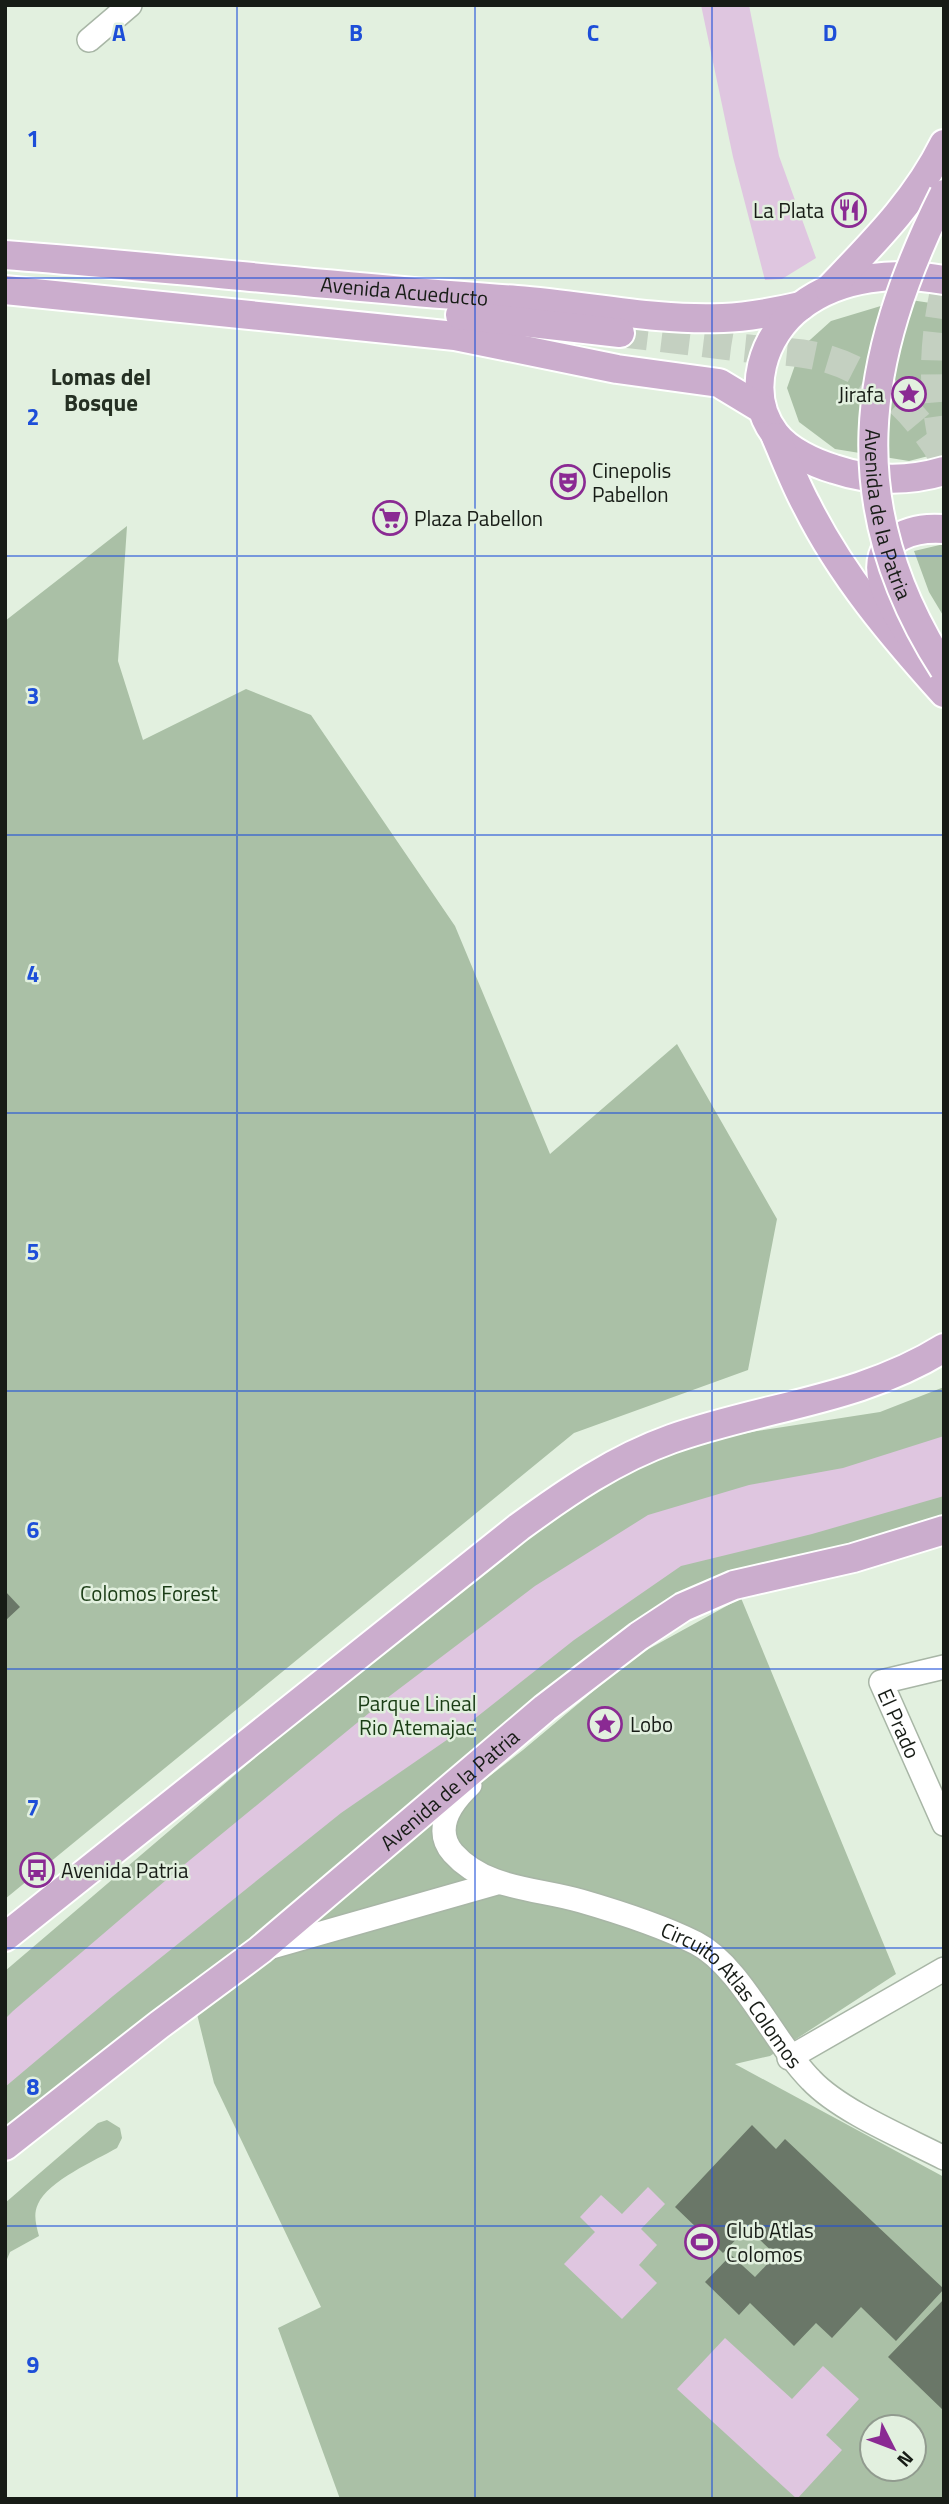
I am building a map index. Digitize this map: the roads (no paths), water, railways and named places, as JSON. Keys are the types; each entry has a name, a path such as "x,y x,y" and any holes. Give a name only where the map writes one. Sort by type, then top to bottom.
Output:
{"main road":[{"name":"Avenida de la Patria","path":"944,144 936,186 886,338 876,392 874,436 878,512 890,559 911,613 944,669"},
{"name":"Avenida de la Patria","path":"828,290 895,218 936,186"},
{"path":"936,186 920,196 924,216 936,231 944,236"},
{"name":"Avenida Acueducto","path":"5,255 167,267 396,292 706,318 757,316 801,306"},
{"path":"41,257 160,282 621,333"},
{"path":"762,409 760,370 768,345 781,324 801,306 828,290 882,277 916,276 944,280"},
{"name":"Avenida Acueducto","path":"5,290 455,336 617,369 719,383 762,409"},
{"name":"Avenida de la Patria","path":"762,409 806,506 833,553 898,643 944,692"},
{"path":"775,434 795,451 820,465 847,474 898,479 944,471"},
{"path":"944,529 930,528 898,538 882,556 880,571 897,616 944,692"},
{"path":"5,1937 519,1527 577,1485 623,1459 673,1438 743,1421 775,1408 825,1399 871,1385 919,1364 944,1348"},
{"path":"743,1421 778,1421 876,1401 944,1370"},
{"name":"Avenida de la Patria","path":"5,2146 260,1950 545,1709 639,1636 683,1607 734,1585 853,1558 944,1530"}],"street":[{"path":"89,40 130,5"},
{"name":"El Prado","path":"944,1667 881,1682 944,1824"},
{"name":"Circuito Atlas Colomos","path":"545,1709 451,1804 445,1819 445,1837 452,1852 497,1883 580,1900 696,1943 731,1972 789,2058 814,2084 944,2158"},
{"name":"Circuito Atlas Colomos","path":"260,1950 497,1883"},
{"path":"789,2058 944,1969"}],"tunnel":[{"path":"944,291 935,369 937,408 944,447"},
{"path":"620,333 807,354 828,359 864,375 895,398 922,427 944,459"}],"place":[{"name":"La Plata","path":"849,210"},
{"name":"Jirafa","path":"909,394"},
{"name":"Cinepolis Pabellon","path":"568,482"},
{"name":"Plaza Pabellon","path":"390,518"},
{"name":"Lobo","path":"605,1724"},
{"name":"Avenida Patria","path":"37,1870"},
{"name":"Club Atlas Colomos","path":"702,2242"}],"district":[{"name":"Lomas del Bosque","path":"101,389"}],"park label":[{"name":"Colomos Forest","path":"149,1593"},
{"name":"Parque Lineal Rio Atemajac","path":"417,1715"}]}
